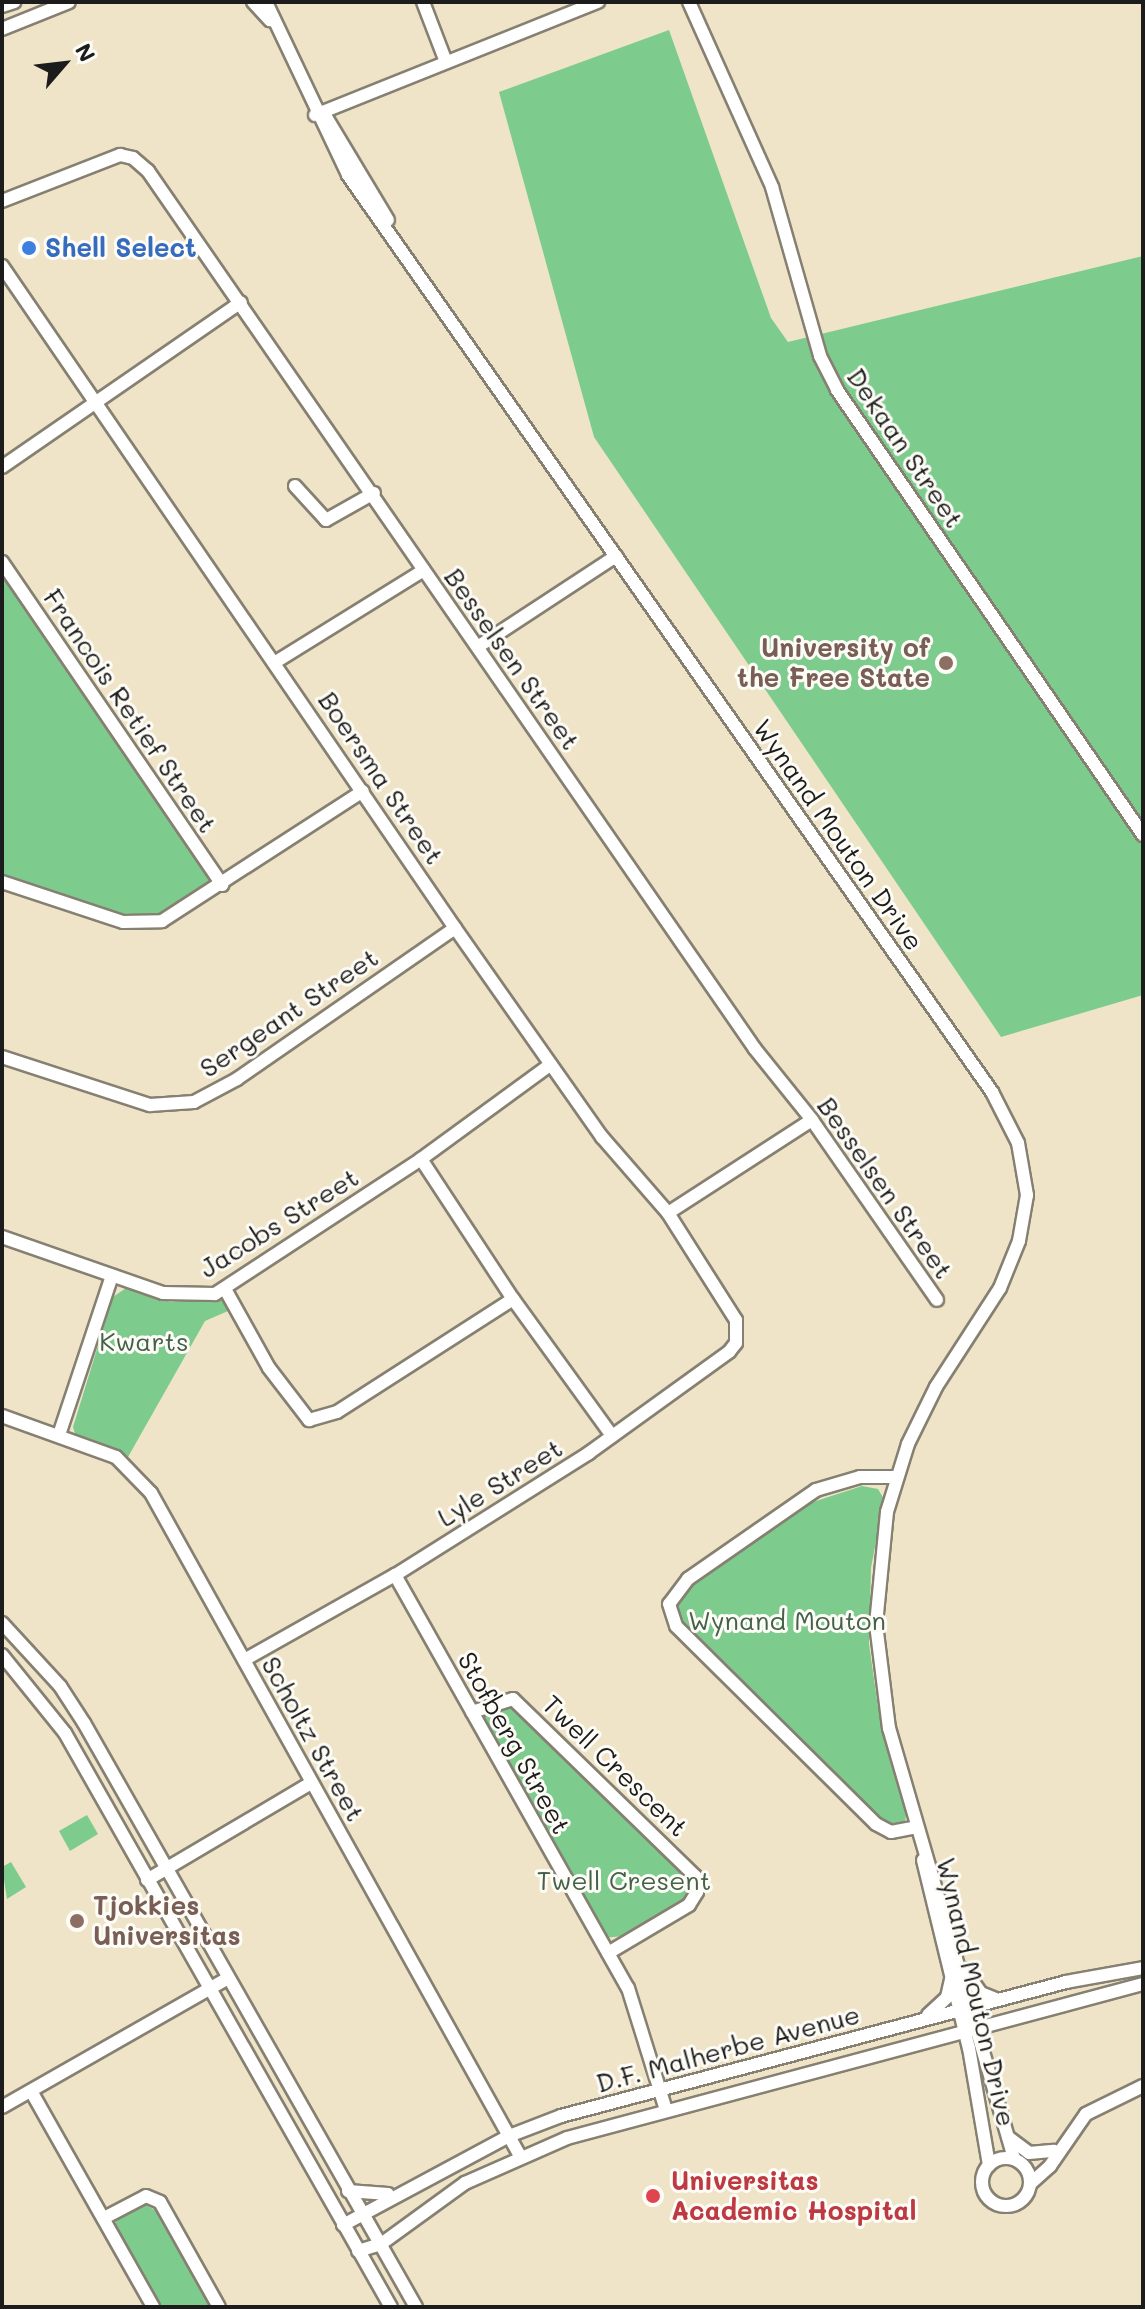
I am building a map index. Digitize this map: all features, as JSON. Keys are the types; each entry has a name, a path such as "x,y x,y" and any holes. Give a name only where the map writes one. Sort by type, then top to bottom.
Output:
{"street":[{"path":"2,6 14,2"},
{"path":"2,29 69,2"},
{"path":"253,2 278,28"},
{"name":"Wynand Mouton Drive","path":"266,2 319,113 406,254 992,1092 1018,1143 1027,1195 1012,1263 936,1387 896,1477 881,1546 877,1655 889,1728 957,1956 970,2028 1006,2135 1018,2161"},
{"name":"Wynand Mouton Drive","path":"275,2 319,113 330,126 351,169"},
{"path":"423,2 446,62"},
{"path":"319,113 598,2"},
{"name":"Dekaan Street","path":"689,2 772,187 820,356 837,390 1143,835"},
{"path":"330,126 344,103"},
{"name":"Besselsen Street","path":"2,201 104,159 133,158 241,302 755,1049 812,1120 937,1300"},
{"name":"Boersma Street","path":"3,269 550,1065 602,1137 668,1213 730,1309"},
{"path":"2,467 241,302"},
{"path":"295,486 326,520 374,493"},
{"path":"479,646 616,556"},
{"name":"Francois Retief Street","path":"2,562 222,885"},
{"path":"274,663 424,570"},
{"path":"2,882 133,925 178,915 363,791"},
{"name":"Sergeant Street","path":"2,1057 150,1105 194,1102 237,1079 455,928"},
{"name":"Jacobs Street","path":"2,1237 112,1276 182,1296 225,1289 421,1159 550,1065"},
{"path":"668,1213 812,1120"},
{"path":"421,1159 513,1299 612,1436"},
{"path":"59,1435 112,1276"},
{"path":"225,1289 269,1368 309,1420 337,1412 513,1299"},
{"name":"Lyle Street","path":"244,1660 395,1575 612,1436 729,1352 738,1332 730,1309"},
{"name":"Scholtz Street","path":"2,1416 116,1457 136,1474 244,1660 520,2156"},
{"name":"Wynand Mouton Drive","path":"896,1477 838,1481 816,1490 688,1579 669,1604 676,1626 876,1824 891,1832 918,1828"},
{"name":"Stofberg Street","path":"395,1575 639,2011 666,2110"},
{"path":"2,1623 24,1645 84,1723 416,2307"},
{"path":"24,1645 5,1658 65,1733 391,2307"},
{"name":"Twell Crescent","path":"472,1712 513,1699 696,1877 697,1892 689,1905 608,1953"},
{"path":"147,1880 311,1783"},
{"name":"Wynand Mouton Drive","path":"918,1828 951,1973 965,2009"},
{"path":"957,1956 981,1993 998,2000"},
{"name":"D.F. Malherbe Avenue","path":"343,2225 361,2212 509,2136 561,2116 998,2000 1143,1968"},
{"path":"914,2022 942,2004 951,1973"},
{"path":"2,2107 207,1987 228,1978"},
{"name":"D.F. Malherbe Avenue","path":"358,2251 381,2244 445,2196 520,2156 666,2110 1143,1984"},
{"name":"Wynand Mouton Drive","path":"970,2028 989,2165"},
{"path":"1058,2148 1037,2162 989,2165 983,2184 999,2205 1023,2199 1030,2184 1050,2166 1058,2148 1086,2114 1143,2086"},
{"path":"31,2091 153,2307"},
{"path":"1006,2135 1029,2153 1058,2148"},
{"path":"1018,2161 1030,2184"},
{"path":"348,2191 370,2196 401,2193"},
{"path":"104,2218 146,2196 160,2202 219,2307"}],"green space":[{"path":"669,30 771,318 788,342 1143,256 1143,995 1001,1037 594,437 499,92"},
{"path":"2,572 220,885 181,916 140,926 2,880"},
{"name":"Kwarts","path":"126,1288 171,1302 224,1300 228,1311 205,1321 128,1457 75,1434 73,1427 113,1297"},
{"name":"Wynand Mouton","path":"862,1486 878,1489 884,1499 871,1568 869,1644 878,1707 906,1814 905,1825 894,1834 677,1620 676,1605 689,1585 813,1502"},
{"name":"Twell Cresent","path":"508,1702 681,1871 688,1881 685,1900 625,1936 602,1938 482,1732 483,1716 491,1707"},
{"path":"87,1815 98,1834 70,1851 59,1831"},
{"path":"11,1862 26,1887 7,1899 2,1867"},
{"path":"146,2205 158,2212 210,2307 157,2307 114,2226 118,2217"}],"place":[{"name":"Shell Select","path":"29,248"},
{"name":"University of the Free State","path":"946,663"},
{"name":"Tjokkies Universitas","path":"77,1921"},
{"name":"Universitas Academic Hospital","path":"653,2196"}]}
